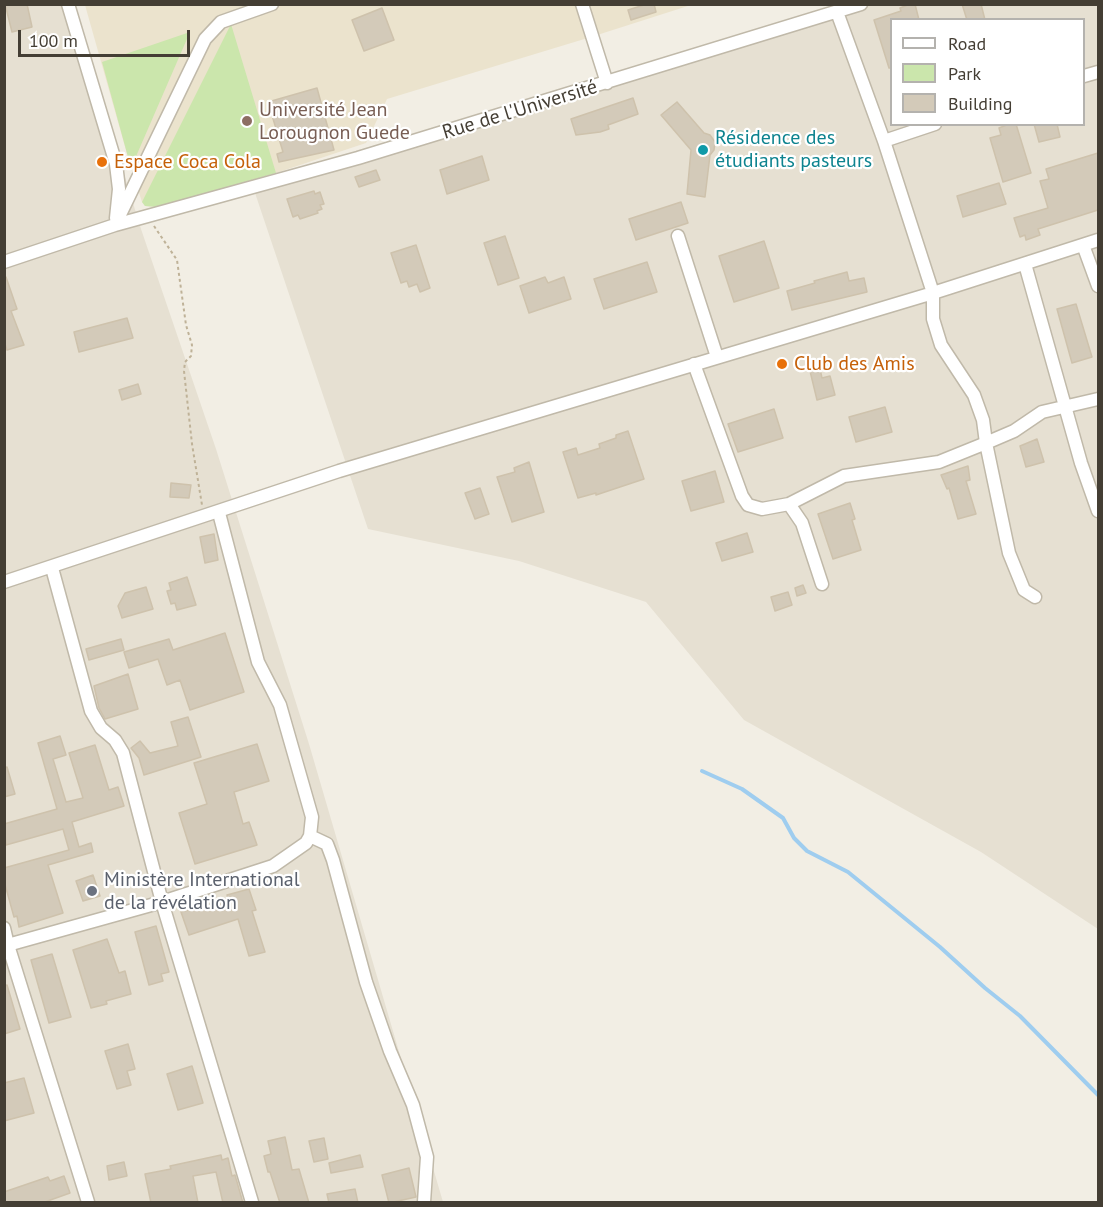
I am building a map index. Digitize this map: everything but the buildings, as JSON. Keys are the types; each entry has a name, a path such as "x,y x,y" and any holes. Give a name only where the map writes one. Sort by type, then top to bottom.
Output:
{"street":[{"path":"68,4 116,164 119,189 115,225"},
{"path":"115,225 205,39 221,22 272,4"},
{"path":"582,4 607,83"},
{"name":"Rue de l'Université","path":"4,262 115,225 358,158 861,4"},
{"path":"837,12 884,141 933,293 933,319 941,345 974,395 983,420 1009,553 1024,590 1035,597"},
{"path":"884,141 929,126"},
{"path":"678,236 717,357"},
{"path":"4,582 204,518 339,471 933,293 1098,240"},
{"path":"1083,245 1098,286"},
{"path":"1025,264 1081,463 1098,510"},
{"path":"694,364 742,496 748,505 762,509 789,504 843,476 939,462 1014,431 1042,412 1098,399"},
{"path":"789,504 802,523 822,585"},
{"path":"6,945 162,902 273,866 306,843 310,836 312,817 286,724 280,705 258,662 219,513"},
{"path":"52,568 91,711 101,728 115,740 123,753 162,902 252,1203"},
{"path":"310,836 327,844 366,982 390,1051 413,1106 428,1157 424,1203"},
{"path":"4,928 6,945 88,1203"}],"path":[{"path":"148,216 177,260 186,325 192,345 191,356 185,362 184,371 192,444 204,518"}],"shaded area":[{"path":"5,5 72,5 141,229 216,449 309,744 443,1202 5,1202"},
{"name":"Université Jean Lorougnon Guede","path":"85,5 691,5 387,99 366,143 276,173 157,207 145,206 142,202"},
{"path":"859,5 1098,5 1098,929 981,852 744,720 646,602 519,561 368,529 253,187"}],"green space":[{"path":"231,24 276,173 157,207 145,206 142,202"},
{"path":"190,32 131,168 102,62"}],"waterway":[{"path":"702,771 742,789 783,818 794,838 807,851 848,872 940,947 1020,1016 1098,1095"}],"place":[{"name":"Université Jean Lorougnon Guede","path":"247,121"},
{"name":"Résidence des étudiants pasteurs","path":"703,150"},
{"name":"Espace Coca Cola","path":"102,162"},
{"name":"Club des Amis","path":"782,364"},
{"name":"Ministère International de la révélation","path":"92,891"}]}
